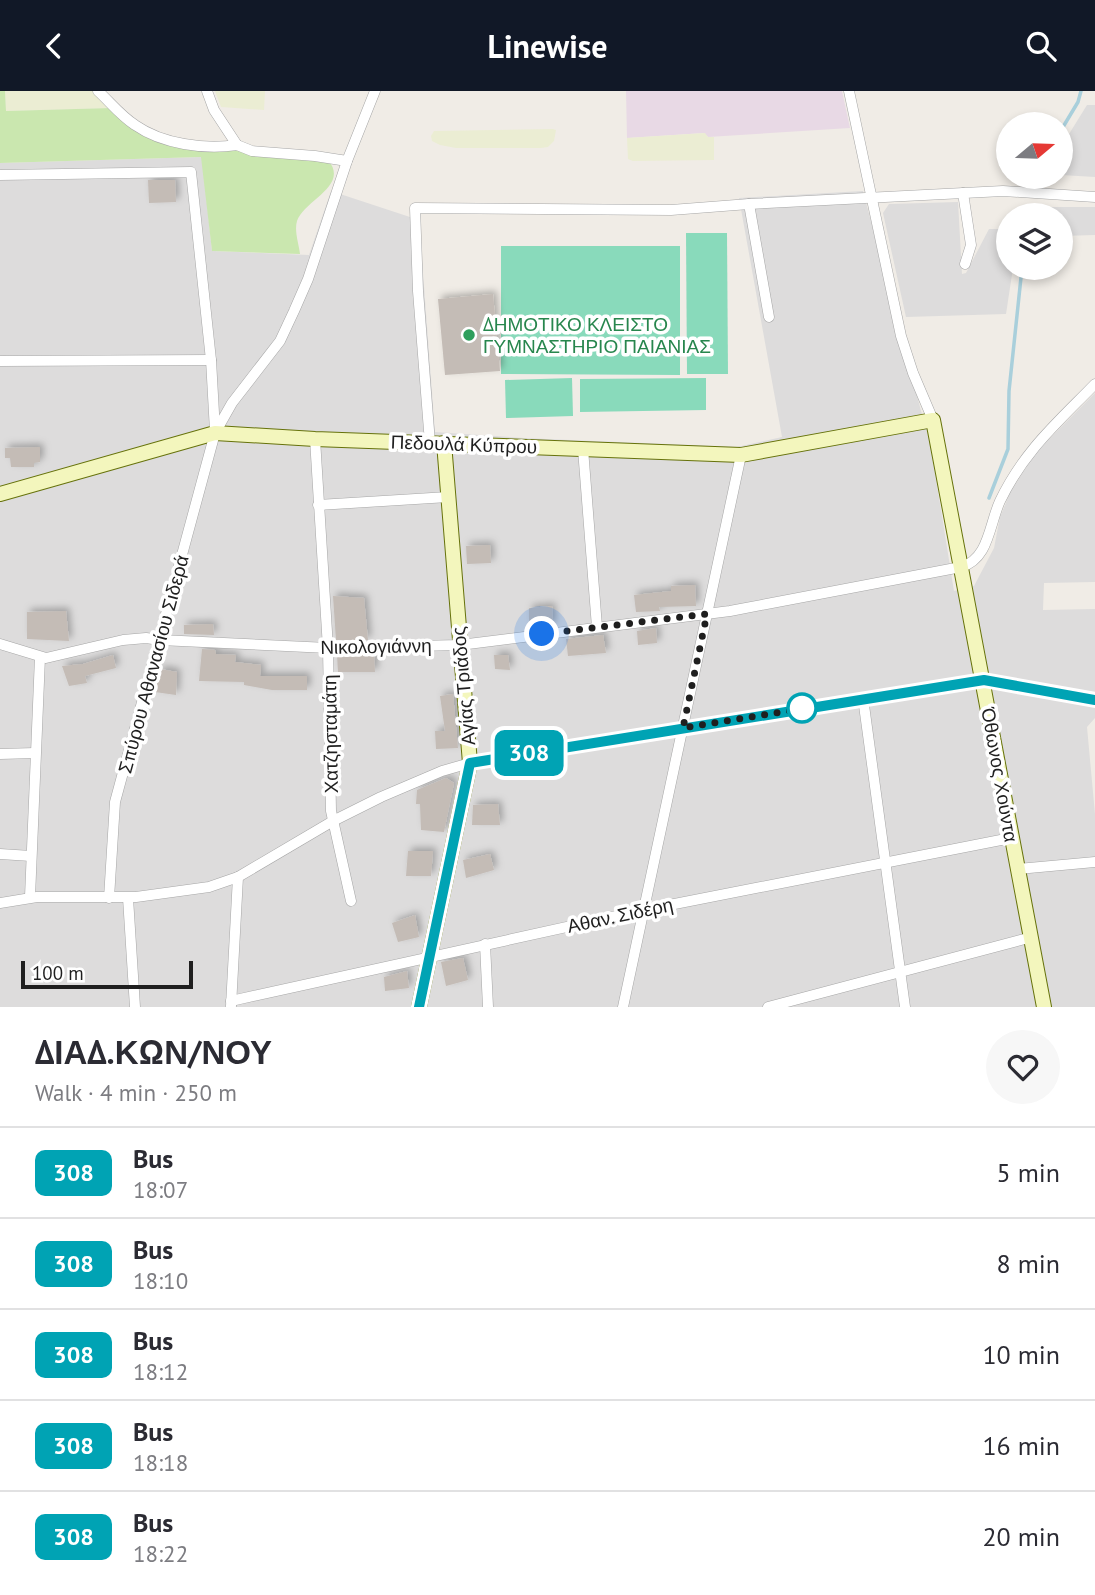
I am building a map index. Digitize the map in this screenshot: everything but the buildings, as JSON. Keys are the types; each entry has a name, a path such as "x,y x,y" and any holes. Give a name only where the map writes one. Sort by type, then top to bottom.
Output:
{"street":[{"path":"98,91 135,125 152,135 196,145 237,145 253,151 347,161"},
{"path":"207,91 214,110 237,145"},
{"path":"215,433 232,403 280,341 295,311 347,161 375,91"},
{"path":"849,91 901,336 933,420"},
{"path":"0,175 191,172 211,360 215,433"},
{"path":"437,443 418,291 415,208 671,210 870,197 1019,191 1095,197"},
{"path":"963,193 971,244 965,264"},
{"path":"749,204 769,317"},
{"path":"0,361 211,360"},
{"path":"961,567 973,563 982,553 996,510 1020,464 1038,441 1095,384"},
{"name":"Πεδουλά Κύπρου","path":"0,494 215,433 741,455 933,420"},
{"name":"Όθωνος Χούντα","path":"933,420 1045,1007"},
{"name":"Σπύρου Αθανασίου Σιδερά","path":"109,898 114,802 215,433"},
{"name":"Χατζησταμάτη","path":"315,439 328,648 333,821 351,901"},
{"name":"Αγίας Τριάδος","path":"419,1007 470,763 448,497 437,443"},
{"path":"583,449 597,627"},
{"path":"623,1007 741,455"},
{"path":"318,505 448,497"},
{"name":"Νικολογιάννη","path":"0,644 40,657 53,657 124,640 146,638 328,648 460,645 707,614 961,567"},
{"path":"30,897 40,657"},
{"path":"0,902 30,897 128,898 209,887 238,877 333,821 393,792 442,771 470,763 984,680 1095,700"},
{"path":"863,698 905,1007"},
{"path":"0,754 36,753"},
{"name":"Αθαν. Σιδέρη","path":"231,1004 430,956 644,910 1011,838"},
{"path":"0,854 31,856"},
{"path":"1018,869 1095,862"},
{"path":"231,1004 238,877"},
{"path":"128,898 135,1007"},
{"path":"768,1007 1032,937"},
{"path":"485,944 488,1007"}],"shaded area":[{"path":"626,91 842,91 850,128 708,137 704,133 627,138"},
{"path":"1087,105 1095,105 1095,177 1073,176 1073,128"},
{"path":"202,157 212,251 309,255 331,191 419,220 435,432 523,438 737,447 782,437 739,198 863,191 928,429 954,591 974,586 994,548 1000,517 1010,493 1035,453 1095,393 1095,582 1044,583 1043,610 1095,609 1095,718 1087,727 1095,814 1095,1007 0,1007 0,163"},
{"path":"958,202 962,274 966,273 989,229 996,229 996,280 1011,280 1006,314 906,317 883,213 889,204"},
{"path":"1073,207 1095,207 1095,235 1073,236"}],"green space":[{"path":"0,91 5,91 6,111 111,108 133,127 192,146 328,160 333,169 333,178 330,185 301,213 297,221 300,254 212,251 201,157 0,163"},
{"path":"5,91 95,91 111,108 6,111"},
{"path":"215,91 265,91 264,110 221,107"},
{"path":"556,130 554,141 548,147 541,148 456,148 440,145 432,141 431,136 434,131"},
{"path":"705,133 708,137 714,137 714,160 628,159 627,138"},
{"path":"686,233 727,233 728,374 687,374"},
{"path":"501,246 680,246 680,375 501,374"},
{"path":"572,378 573,416 506,418 505,380"},
{"path":"706,378 706,410 580,412 580,379"}],"waterway":[{"path":"1072,112 1081,91"},
{"path":"989,498 1008,449 1009,391 1021,280"}],"bus line":[{"name":"308","path":"419,1007 470,763 984,680 1083,700 1095,700"}],"place":[{"name":"ΔΗΜΟΤΙΚΟ ΚΛΕΙΣΤΟ ΓΥΜΝΑΣΤΗΡΙΟ ΠΑΙΑΝΙΑΣ","path":"469,335"}],"route":[{"path":"542,634 707,614 683,728 812,707 802,708"}]}
